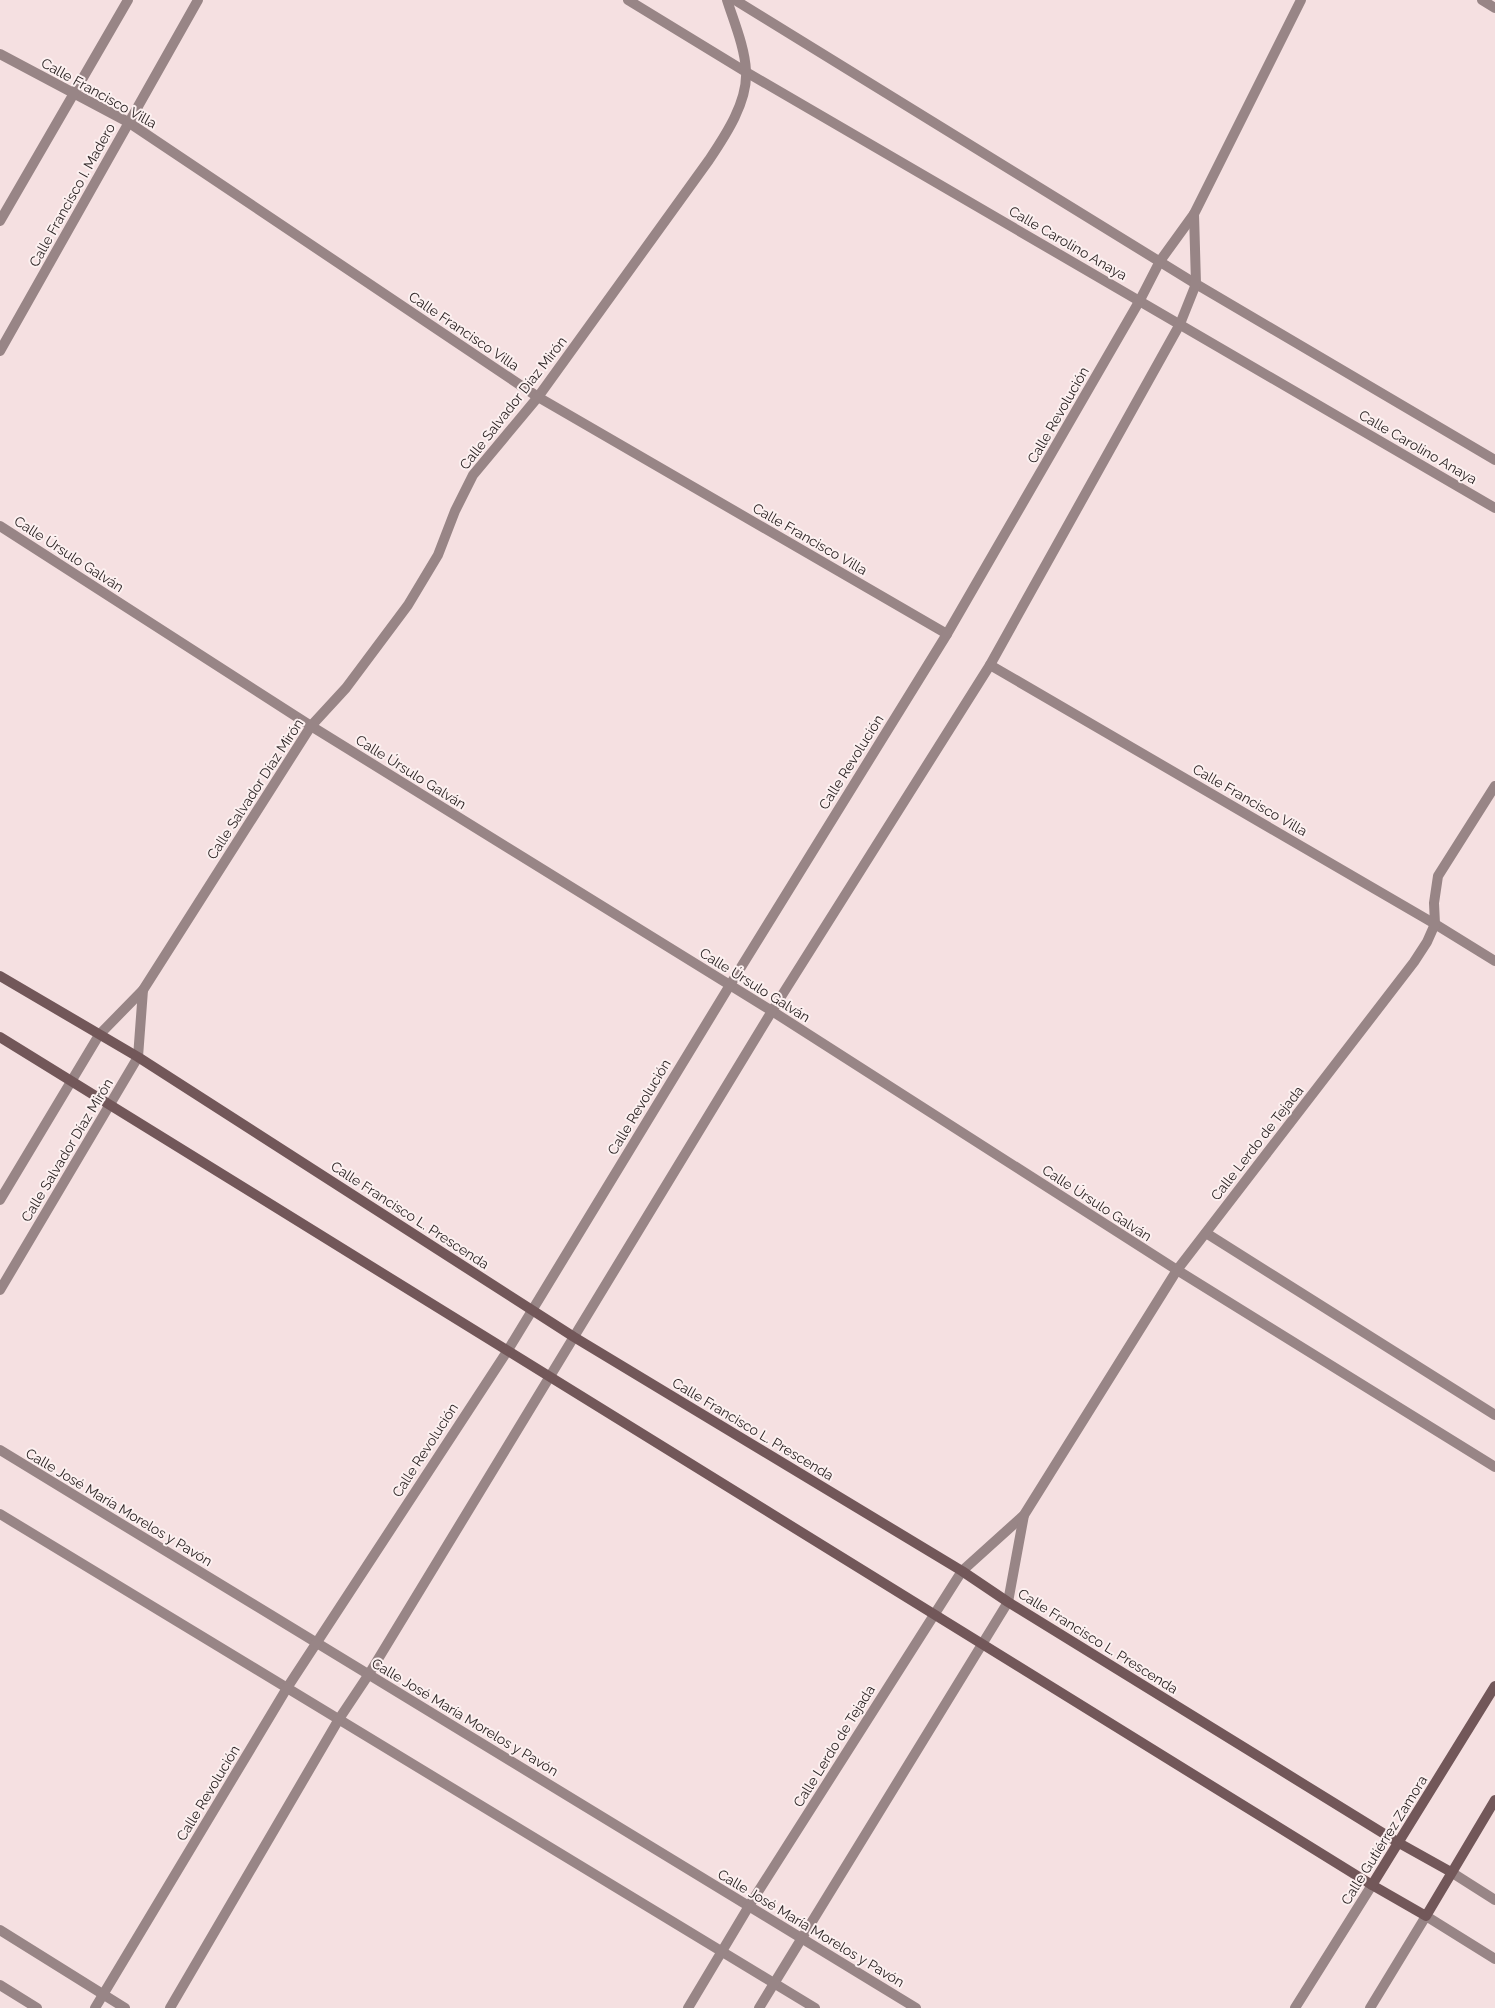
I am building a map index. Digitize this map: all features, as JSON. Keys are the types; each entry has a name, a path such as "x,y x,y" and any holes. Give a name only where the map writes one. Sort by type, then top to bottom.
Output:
{"main road":[{"name":"Calle Francisco L. Prescenda","path":"0,976 138,1058 574,1337 962,1571 1008,1602 1399,1843 1451,1872"},
{"path":"0,1037 1372,1885 1426,1916 1495,1800"},
{"name":"Calle Gutiérrez Zamora","path":"1372,1885 1495,1686"}],"street":[{"path":"0,221 128,0"},
{"name":"Calle Francisco I. Madero","path":"0,351 198,0"},
{"name":"Calle Carolino Anaya","path":"628,0 746,72 1495,508"},
{"name":"Calle Salvador Díaz Mirón","path":"0,1200 99,1035 144,990 311,726 346,688 408,605 438,555 455,511 473,475 538,397 710,160 731,126 744,93 746,72 727,0"},
{"name":"Calle Carolino Anaya","path":"735,0 1196,284 1495,460"},
{"name":"Calle Revolución","path":"95,2008 286,1688 508,1350 730,985 947,634 1140,300 1160,261 1194,214 1301,0"},
{"path":"1482,0 1495,8"},
{"name":"Calle Francisco Villa","path":"0,54 128,122 538,397 947,634"},
{"name":"Calle Revolución","path":"170,2008 339,1719 551,1376 772,1011 990,665 1180,324 1196,284 1194,214"},
{"name":"Calle Úrsulo Galván","path":"0,526 311,726 772,1011 1177,1270 1495,1468"},
{"name":"Calle Francisco Villa","path":"990,665 1435,924 1495,961"},
{"name":"Calle Lerdo de Tejada","path":"688,2008 749,1906 962,1571 1024,1516 1177,1270 1414,962 1427,942 1435,924 1434,903 1438,876 1495,786"},
{"name":"Calle Salvador Díaz Mirón","path":"0,1290 138,1058 144,990"},
{"path":"1206,1233 1495,1415"},
{"name":"Calle José María Morelos y Pavón","path":"0,1450 916,2008"},
{"path":"0,1514 815,2008"},
{"name":"Calle Lerdo de Tejada","path":"759,2008 1008,1602 1024,1516"},
{"name":"Calle Francisco L. Prescenda","path":"1451,1872 1495,1900"},
{"name":"Calle Gutiérrez Zamora","path":"1296,2008 1372,1885"},
{"path":"1370,2008 1426,1916 1495,1959"},
{"path":"0,1930 125,2008"},
{"path":"0,1985 37,2008"}]}
